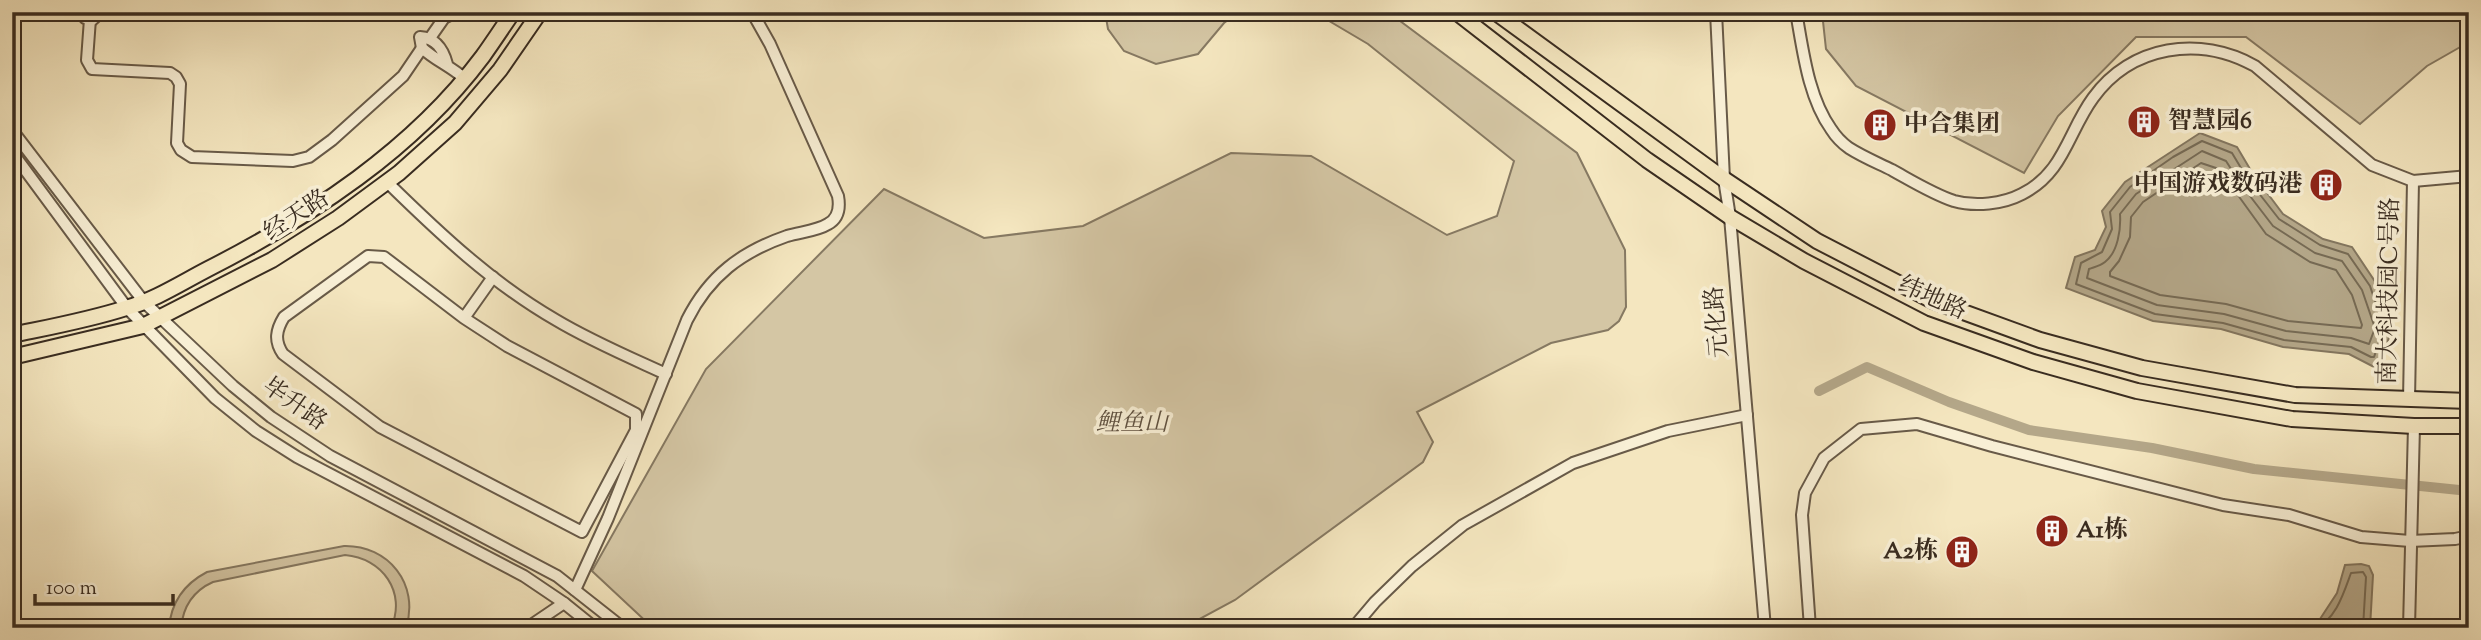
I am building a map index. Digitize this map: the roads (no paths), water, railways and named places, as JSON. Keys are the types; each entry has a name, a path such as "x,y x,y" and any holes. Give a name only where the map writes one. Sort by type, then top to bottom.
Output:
{"main road":[{"name":"经天路","path":"12,335 144,302 258,244 325,203 383,158 438,108 482,58 513,12"},
{"name":"经天路","path":"12,357 143,326 272,260 338,218 387,182 455,123 500,70 540,12"},
{"name":"纬地路","path":"1456,12 1647,160 1730,217 1804,261 1924,323 2033,362 2137,391 2292,419 2414,426 2469,426"},
{"name":"纬地路","path":"1495,12 1724,179 1817,241 1922,295 2040,340 2142,368 2295,395 2469,401"}],"street":[{"path":"80,12 90,19 96,18 101,12"},
{"path":"430,38 444,18 456,12"},
{"path":"575,590 608,517 692,309 717,275 760,247 827,225 835,219 839,210 838,196 770,44 752,12"},
{"name":"元化路","path":"1716,12 1724,179 1730,217 1766,628"},
{"name":"南大科技园C号路","path":"1796,12 1813,88 1824,118 1838,139 1849,148 1955,201 1978,204 2000,202 2022,194 2044,179 2056,165 2087,108 2109,80 2139,60 2162,51 2186,48 2222,51 2255,66 2371,165 2413,181 2409,400"},
{"path":"90,19 87,60 92,69 170,73 178,79 177,143 181,150 192,157 293,161 309,158 403,76 422,48"},
{"path":"447,64 443,50 430,38 420,37 422,48 464,78"},
{"name":"毕升路","path":"12,130 144,302 242,394 330,456 546,570 623,628"},
{"name":"毕升路","path":"12,152 127,308 215,398 256,431 339,481 524,576 595,628"},
{"path":"2413,181 2469,176"},
{"path":"387,182 441,235 493,277 553,319 594,342 666,374"},
{"path":"372,254 387,259 464,318 507,346 636,414 636,430 582,532 380,427 283,354 277,341 279,326 285,317 372,254"},
{"path":"464,318 493,277"},
{"path":"1353,628 1412,566 1463,525 1573,463 1668,431 1747,415"},
{"path":"1810,628 1802,515 1805,493 1824,458 1861,429 1917,424 2223,505 2289,515 2361,537 2410,541 2455,540 2469,536"},
{"path":"2409,628 2414,426"},
{"path":"527,628 564,603"}],"water":[{"path":"2200,133 2237,147 2283,214 2323,239 2352,247 2376,283 2392,329 2378,369 2349,354 2283,347 2221,329 2153,321 2066,288 2075,257 2095,250 2106,227 2102,211 2125,182"},
{"path":"2345,565 2369,566 2373,575 2370,628 2294,628 2320,619 2337,593"}],"waterway":[{"path":"1819,391 1867,367 1949,402 2029,430 2152,448 2254,469 2469,491"}],"place":[{"name":"智慧园6","path":"2144,122"},
{"name":"中合集团","path":"1880,125"},
{"name":"中国游戏数码港","path":"2326,185"},
{"name":"A1栋","path":"2052,531"},
{"name":"A2栋","path":"1962,552"}],"park label":[{"name":"鲤鱼山","path":"1132,424"}]}
